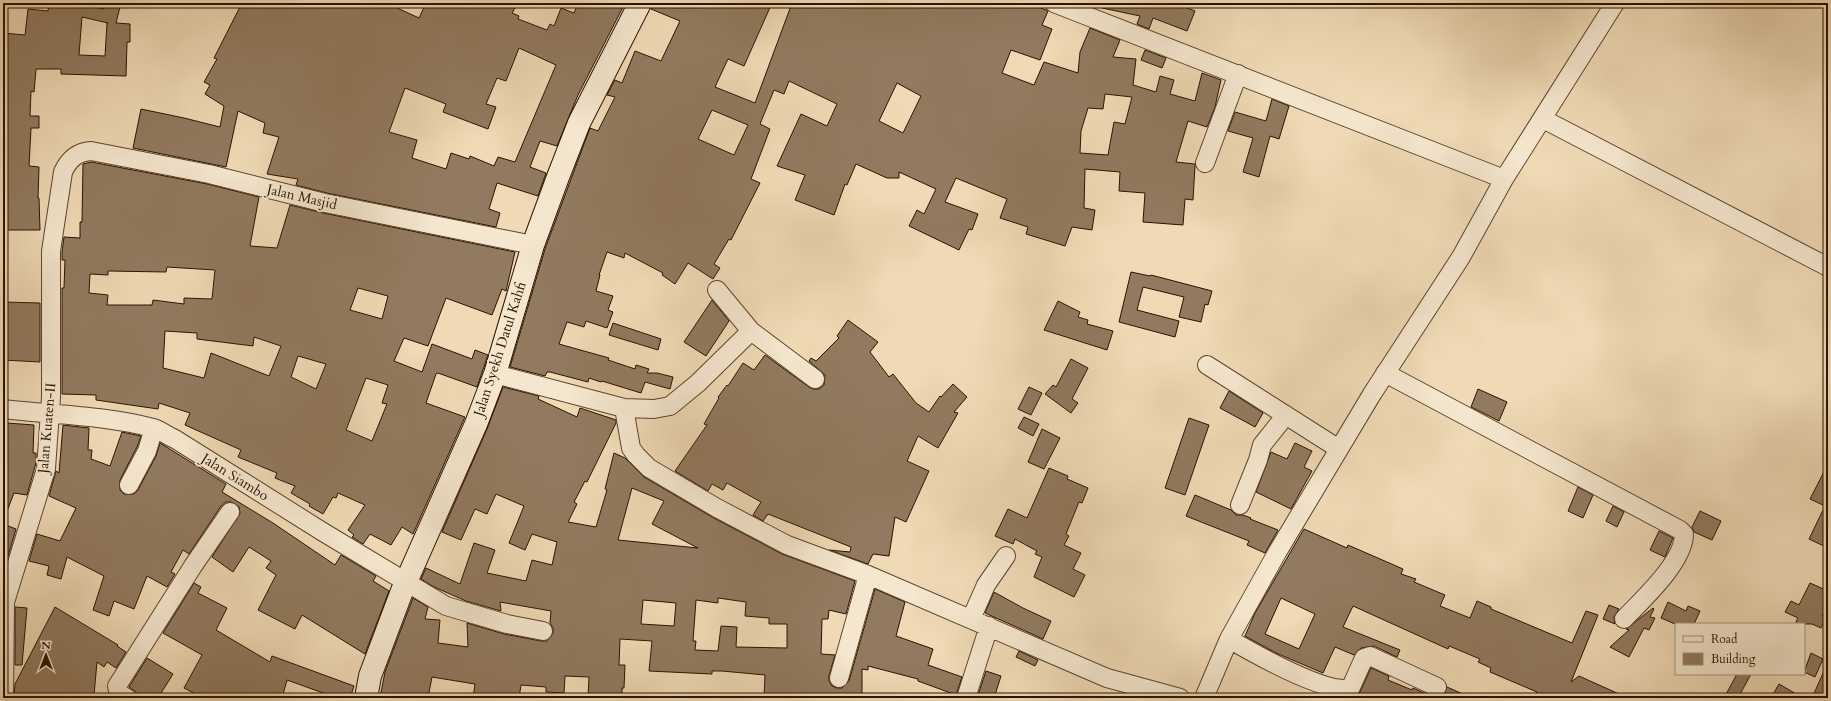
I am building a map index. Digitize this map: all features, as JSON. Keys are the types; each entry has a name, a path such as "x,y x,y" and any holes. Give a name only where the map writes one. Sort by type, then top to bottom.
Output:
{"street":[{"name":"Jalan Syekh Datul Kahfi","path":"366,698 370,676 407,581 476,424 495,374 533,244 579,124 640,3"},
{"path":"1054,3 1504,179"},
{"path":"1204,698 1229,640 1278,551 1385,373 1460,256 1504,179 1615,3"},
{"path":"1205,163 1238,74"},
{"path":"1542,119 1828,267"},
{"name":"Jalan Masjid","path":"74,156 83,151 91,151 209,174 324,203 533,244"},
{"name":"Jalan Kuaten-II","path":"4,698 5,602 46,469 50,415 51,251 63,172 67,163 74,156"},
{"path":"717,290 751,331 815,379"},
{"path":"495,374 624,408 654,409 670,406 698,383 751,331"},
{"path":"1207,365 1339,449"},
{"path":"1385,373 1680,530 1684,534 1682,546 1660,581 1624,618"},
{"path":"624,408 631,448 649,468 717,508 787,545 868,575 971,618 1107,678 1180,698"},
{"name":"Jalan Siambo","path":"3,409 50,415 92,417 154,428 175,439 446,606 507,624 543,631"},
{"path":"1240,505 1258,460 1262,445 1286,415"},
{"path":"129,485 147,451 154,428"},
{"path":"127,698 121,695 117,686 193,566 230,512"},
{"path":"971,618 986,585 1006,556"},
{"path":"839,678 868,575"},
{"path":"966,698 989,626"},
{"path":"1229,640 1289,672 1345,690 1351,687 1364,658 1370,656 1437,687"}],"building":[{"path":"49,3 77,3 104,9 105,3 121,3 116,23 130,24 130,42 127,42 126,76 61,74 61,69 36,69 34,92 31,91 30,116 39,116 39,128 31,128 29,166 39,167 38,198 40,230 3,230 3,33 25,35 28,9 48,11","holes":["82,17 108,23 105,56 79,55"]},
{"path":"242,3 397,3 395,7 419,18 426,3 518,3 512,13 519,16 518,19 547,30 550,24 554,26 561,8 574,13 578,3 625,3 578,95 557,146 540,141 530,167 546,173 538,196 497,183 489,209 500,213 496,227 327,193 296,185 298,179 267,174 279,137 263,133 265,123 238,111 226,167 133,148 141,109 220,127 224,106 205,94 210,85 204,82 217,59 214,58","holes":["519,48 556,65 515,162 498,157 494,166 470,156 469,159 451,153 446,169 412,158 417,140 389,132 405,88 446,104 443,112 488,129 496,107 486,104 497,78 506,81"]},
{"path":"652,3 772,3 744,66 728,59 715,87 755,103 792,3 1040,3 1039,7 1048,11 1042,25 1052,29 1040,60 1011,50 1002,73 1034,85 1044,62 1078,73 1080,52 1090,28 1120,40 1113,57 1136,59 1133,85 1156,92 1160,76 1174,80 1170,94 1195,101 1202,73 1221,80 1215,107 1207,127 1188,121 1176,162 1195,164 1193,200 1185,199 1183,225 1143,222 1145,193 1119,191 1120,172 1085,169 1084,208 1095,210 1092,230 1072,227 1065,246 1026,234 1028,227 1000,218 1007,199 956,178 945,202 978,214 972,230 969,229 959,250 909,226 917,210 924,214 936,189 899,172 899,178 887,178 856,164 847,185 845,184 834,215 795,200 805,175 777,166 801,114 827,126 837,104 789,81 784,94 774,90 760,124 770,129 751,179 760,183 731,240 729,239 714,264 720,268 713,279 688,263 675,284 662,275 663,273 625,253 624,258 607,252 599,275 596,291 613,296 608,310 613,312 607,328 586,321 584,327 567,322 559,344 609,358 608,360 635,369 636,365 649,369 647,373 657,373 673,377 670,389 645,382 641,393 589,378 588,382 550,372 547,372 545,376 510,367 545,249 590,128 598,131 615,97 607,95 615,80 622,83 635,51 661,61 680,21 651,9","holes":["897,83 921,96 903,133 879,121","1105,94 1132,97 1125,124 1114,122 1108,155 1080,153 1081,131 1088,108 1103,109","712,110 748,125 734,155 698,139"]},
{"path":"1103,3 1175,3 1195,11 1187,31 1153,18 1149,29 1137,24 1140,16 1102,8"},
{"path":"1145,50 1166,58 1162,68 1141,60"},
{"path":"1272,99 1289,106 1279,139 1270,136 1259,177 1243,172 1253,138 1228,131 1235,112 1266,121"},
{"path":"91,162 207,184 259,197 250,246 277,248 290,205 515,252 506,291 502,289 492,315 446,298 428,346 404,338 394,361 422,372 432,344 472,359 475,350 488,355 477,387 438,373 436,374 426,403 465,417 413,534 402,527 391,545 370,534 363,544 352,537 354,535 348,530 365,505 338,493 336,498 333,497 323,514 309,506 310,504 291,493 295,486 275,478 277,473 238,457 241,450 185,425 190,413 159,403 158,409 96,400 96,395 62,394 62,288 64,288 65,260 62,260 62,252 64,237 80,238 80,222 82,222 83,164","holes":["167,267 215,270 212,299 184,298 184,304 153,300 152,305 107,305 108,295 89,293 90,274 108,275 108,271 166,272","358,288 388,296 382,319 350,310","165,331 197,333 197,339 253,346 254,337 281,346 269,376 211,353 204,378 163,368","298,356 326,364 316,389 291,377","366,378 388,385 382,403 387,404 372,441 346,430"]},
{"path":"1131,272 1151,275 1212,291 1208,305 1205,304 1201,322 1179,317 1184,297 1143,287 1137,310 1179,321 1175,337 1119,322"},
{"path":"712,300 729,321 706,356 684,342"},
{"path":"1058,301 1080,312 1078,317 1088,320 1087,324 1113,331 1107,350 1044,330"},
{"path":"3,302 40,303 40,362 3,360"},
{"path":"848,320 878,342 870,352 889,377 893,374 916,403 929,412 940,396 941,397 953,384 967,397 954,412 958,413 938,448 918,436 907,461 929,471 906,522 895,517 889,556 873,554 868,564 829,550 850,552 851,547 768,514 763,521 753,515 761,502 727,483 723,490 712,484 708,491 675,471 707,425 704,424 719,398 718,397 727,385 728,386 743,363 754,370 765,355 809,387 819,389 824,385 825,375 809,361 811,358 816,361 839,338 837,336"},
{"path":"613,323 661,339 658,350 609,335"},
{"path":"1071,359 1088,368 1072,399 1078,403 1071,413 1045,394 1053,385 1056,387"},
{"path":"503,387 539,396 538,399 577,417 580,408 616,420 616,423 587,482 585,481 574,502 577,504 568,522 596,527 607,490 605,489 614,453 625,458 644,477 712,517 782,554 855,581 846,614 829,610 828,619 822,619 821,654 835,655 829,676 829,681 832,686 842,688 849,681 875,589 905,602 896,636 933,649 928,665 962,677 956,695 918,681 918,679 868,666 868,670 862,669 862,695 837,695 837,698 764,698 765,675 722,671 712,671 712,674 649,671 652,641 620,639 619,665 625,665 622,698 588,698 589,677 565,676 564,693 546,692 546,687 521,685 519,698 473,698 475,684 432,677 428,698 380,698 385,672 413,598 428,607 425,619 440,620 438,643 468,647 467,623 504,634 541,641 547,641 553,633 553,628 550,623 551,611 500,602 501,611 466,601 434,587 421,579 426,568 460,584 474,543 495,550 487,573 526,581 532,560 552,565 557,542 532,534 525,550 509,543 524,506 496,494 487,514 475,509 461,540 442,532 487,429","holes":["632,488 664,501 652,524 698,548 618,540","718,598 746,602 745,616 769,618 769,624 787,624 787,648 736,647 737,627 721,626 718,651 695,650 696,641 693,641 696,600 718,603","643,600 676,603 674,626 641,624"]},
{"path":"1029,387 1042,393 1031,415 1018,409"},
{"path":"1478,389 1507,402 1499,421 1471,407"},
{"path":"1229,391 1263,413 1255,427 1220,408"},
{"path":"1024,417 1039,424 1033,436 1018,428"},
{"path":"1189,418 1209,425 1185,495 1165,488"},
{"path":"7,423 34,425 33,453 36,453 36,463 27,495 14,493 4,519 3,475"},
{"path":"63,425 89,428 88,450 92,450 91,459 110,466 122,432 141,436 120,480 120,490 124,494 134,494 138,490 156,456 160,443 226,484 222,492 273,523 335,565 341,555 376,576 373,581 389,591 365,654 302,615 295,629 258,610 276,575 266,568 271,561 249,547 233,572 212,557 240,513 239,507 231,502 226,502 221,506 189,554 183,550 171,572 175,574 167,587 147,576 134,609 114,601 109,616 93,610 104,576 67,557 61,579 47,575 49,566 29,561 37,534 60,541 76,508 49,496 56,471 59,473"},
{"path":"1042,429 1060,438 1044,469 1028,462"},
{"path":"1295,443 1312,451 1304,467 1312,471 1291,509 1256,492 1271,452 1287,459"},
{"path":"1828,464 1828,548 1809,539 1825,506 1810,499"},
{"path":"1049,468 1068,476 1067,479 1088,488 1082,503 1079,502 1066,534 1069,536 1064,545 1081,553 1073,569 1085,575 1074,597 1034,577 1042,557 1035,554 1037,551 1015,539 1013,544 995,536 1008,509 1027,518"},
{"path":"1578,487 1593,495 1583,518 1568,511"},
{"path":"1195,495 1231,510 1236,515 1243,515 1278,530 1265,553 1247,545 1249,541 1186,516"},
{"path":"1613,506 1624,512 1617,527 1606,521"},
{"path":"1700,511 1721,521 1712,540 1694,532 1692,527"},
{"path":"3,524 16,529 3,573"},
{"path":"1304,529 1347,548 1348,545 1403,569 1401,574 1416,579 1414,582 1445,595 1440,606 1470,618 1477,601 1491,607 1491,609 1572,643 1586,611 1598,615 1571,682 1579,676 1628,698 1534,698 1537,692 1490,672 1491,668 1478,662 1480,659 1449,646 1448,649 1353,606 1343,627 1400,650 1397,657 1374,646 1361,648 1354,655 1335,647 1323,673 1276,653 1245,636 1255,613","holes":["1281,598 1315,614 1299,649 1265,634"]},
{"path":"1659,531 1673,538 1665,557 1650,550"},
{"path":"194,583 201,587 198,593 227,608 216,630 270,662 272,656 354,686 350,698 337,698 287,680 282,698 203,698 184,688 202,655 163,633"},
{"path":"1810,583 1828,591 1828,605 1822,616 1826,618 1821,628 1812,624 1796,623 1798,618 1785,612 1791,601 1799,605"},
{"path":"994,592 1051,621 1043,639 985,613"},
{"path":"1668,602 1686,611 1688,606 1700,611 1694,623 1675,624 1661,618"},
{"path":"1609,605 1619,609 1614,617 1615,624 1603,619"},
{"path":"15,607 27,608 22,665 15,665"},
{"path":"55,607 118,645 117,646 126,652 116,668 107,662 104,667 97,662 94,695 90,694 90,698 14,698 15,684"},
{"path":"1653,608 1654,609 1650,617 1655,618 1649,630 1644,628 1629,657 1610,647 1629,630 1626,629"},
{"path":"1019,651 1038,660 1035,666 1016,657"},
{"path":"1811,653 1823,659 1815,677 1805,672"},
{"path":"147,658 173,674 158,698 139,698 136,692 129,687"},
{"path":"1828,662 1828,698 1812,698"},
{"path":"1371,668 1389,676 1388,680 1412,690 1413,688 1433,697 1443,696 1447,687 1472,698 1352,698 1360,692"},
{"path":"986,671 1001,676 994,698 977,698"},
{"path":"1736,675 1750,675 1738,698 1724,698"},
{"path":"1779,684 1803,698 1771,698"}]}
